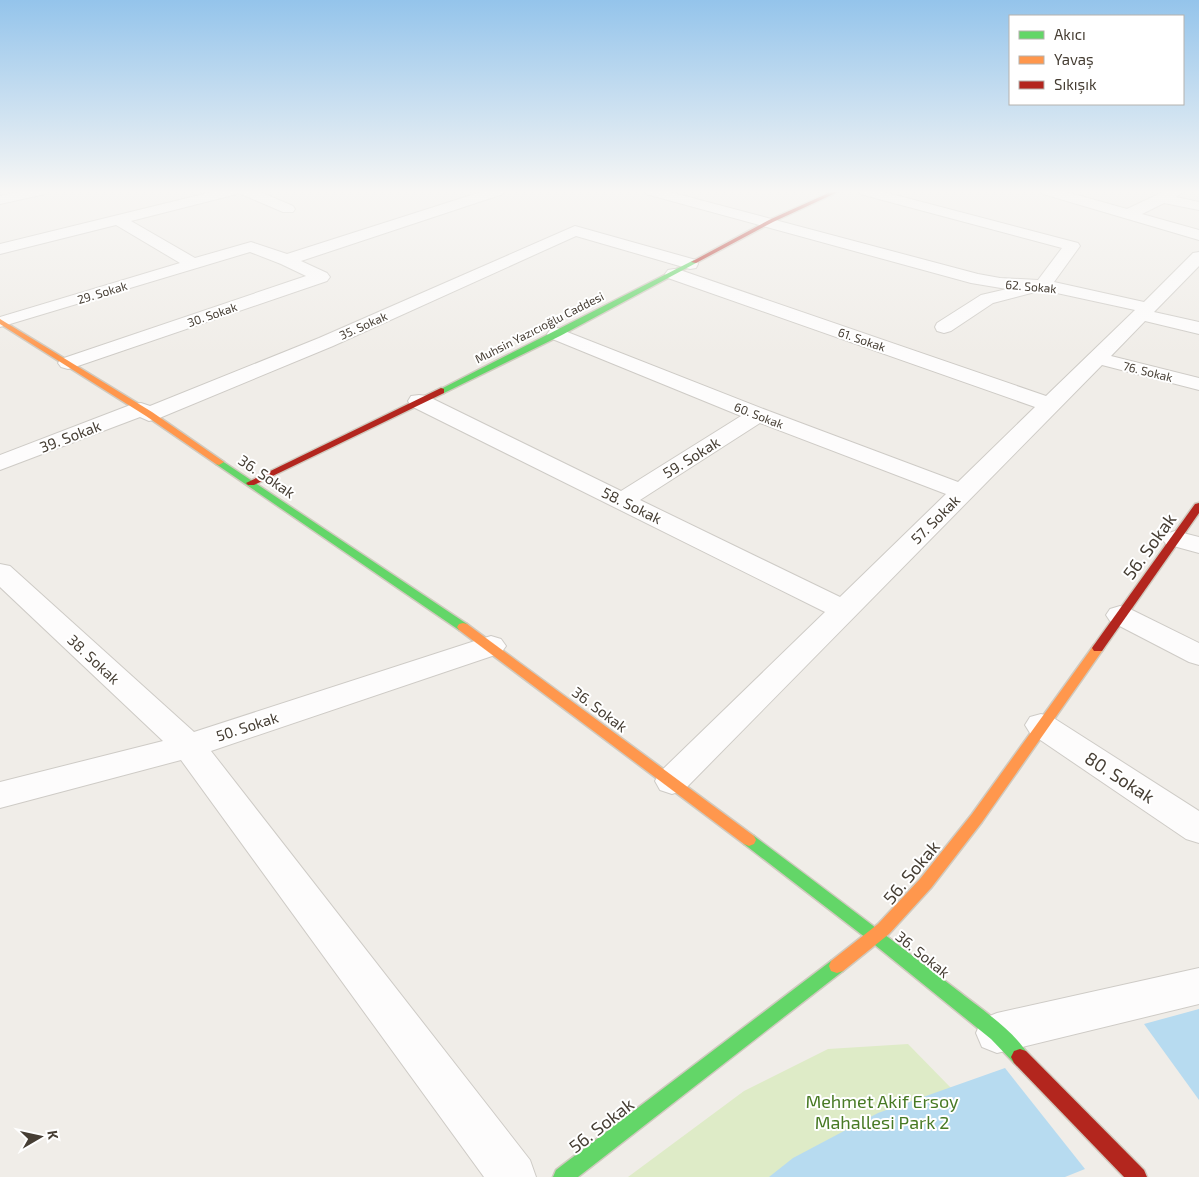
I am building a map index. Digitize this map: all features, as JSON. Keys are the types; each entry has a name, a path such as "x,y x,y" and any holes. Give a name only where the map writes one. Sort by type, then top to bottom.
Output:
{"main road":[{"name":"Muhsin Yazıcıoğlu Caddesi","path":"251,483 557,334 725,246"},
{"name":"36. Sokak","path":"1,321 145,412 492,646 672,781 876,936 997,1033 1138,1177"},
{"name":"56. Sokak","path":"563,1177 876,936 898,915 958,844 1120,615 1187,542 1199,506"}],"street":[{"path":"0,249 12,246"},
{"path":"162,246 193,264"},
{"path":"287,260 330,246"},
{"name":"35. Sokak","path":"145,412 326,342 542,246"},
{"name":"61. Sokak","path":"617,246 1050,405"},
{"name":"62. Sokak","path":"856,246 976,279 1000,283 1043,285 1144,311 1199,328"},
{"path":"944,327 987,299 1043,285 1072,246"},
{"name":"29. Sokak","path":"1,321 251,247 287,260"},
{"name":"57. Sokak","path":"672,781 1199,257"},
{"name":"30. Sokak","path":"68,363 321,277 287,260"},
{"name":"60. Sokak","path":"557,334 962,492"},
{"name":"76. Sokak","path":"1097,358 1199,384"},
{"name":"58. Sokak","path":"419,402 623,500 844,610"},
{"name":"39. Sokak","path":"0,463 145,412"},
{"name":"59. Sokak","path":"623,500 758,414"},
{"name":"38. Sokak","path":"0,572 188,746 513,1177"},
{"path":"1120,615 1199,655"},
{"name":"50. Sokak","path":"0,795 188,746 492,646"},
{"name":"80. Sokak","path":"1041,725 1199,829"},
{"path":"997,1033 1199,986"}],"green space":[{"name":"Mehmet Akif Ersoy Mahallesi Park 2","path":"908,1044 1038,1177 628,1177 744,1091 828,1049"}],"water":[{"path":"1199,1009 1199,1100 1144,1024"},
{"path":"1005,1068 1085,1169 1065,1177 769,1177 793,1158 878,1113"}],"traffic: fast":[{"path":"441,391 557,334 694,262"},
{"path":"219,462 463,627"},
{"path":"749,840 876,936 997,1033 1020,1057"},
{"path":"563,1177 837,966"}],"traffic: slow":[{"path":"0,321 149,414 219,462"},
{"path":"463,627 749,840"},
{"path":"837,966 884,929 926,884 1002,784 1098,648"}],"traffic: jam":[{"path":"694,262 724,246"},
{"path":"251,483 441,391"},
{"path":"1098,648 1199,506"},
{"path":"1020,1057 1137,1177"}]}
